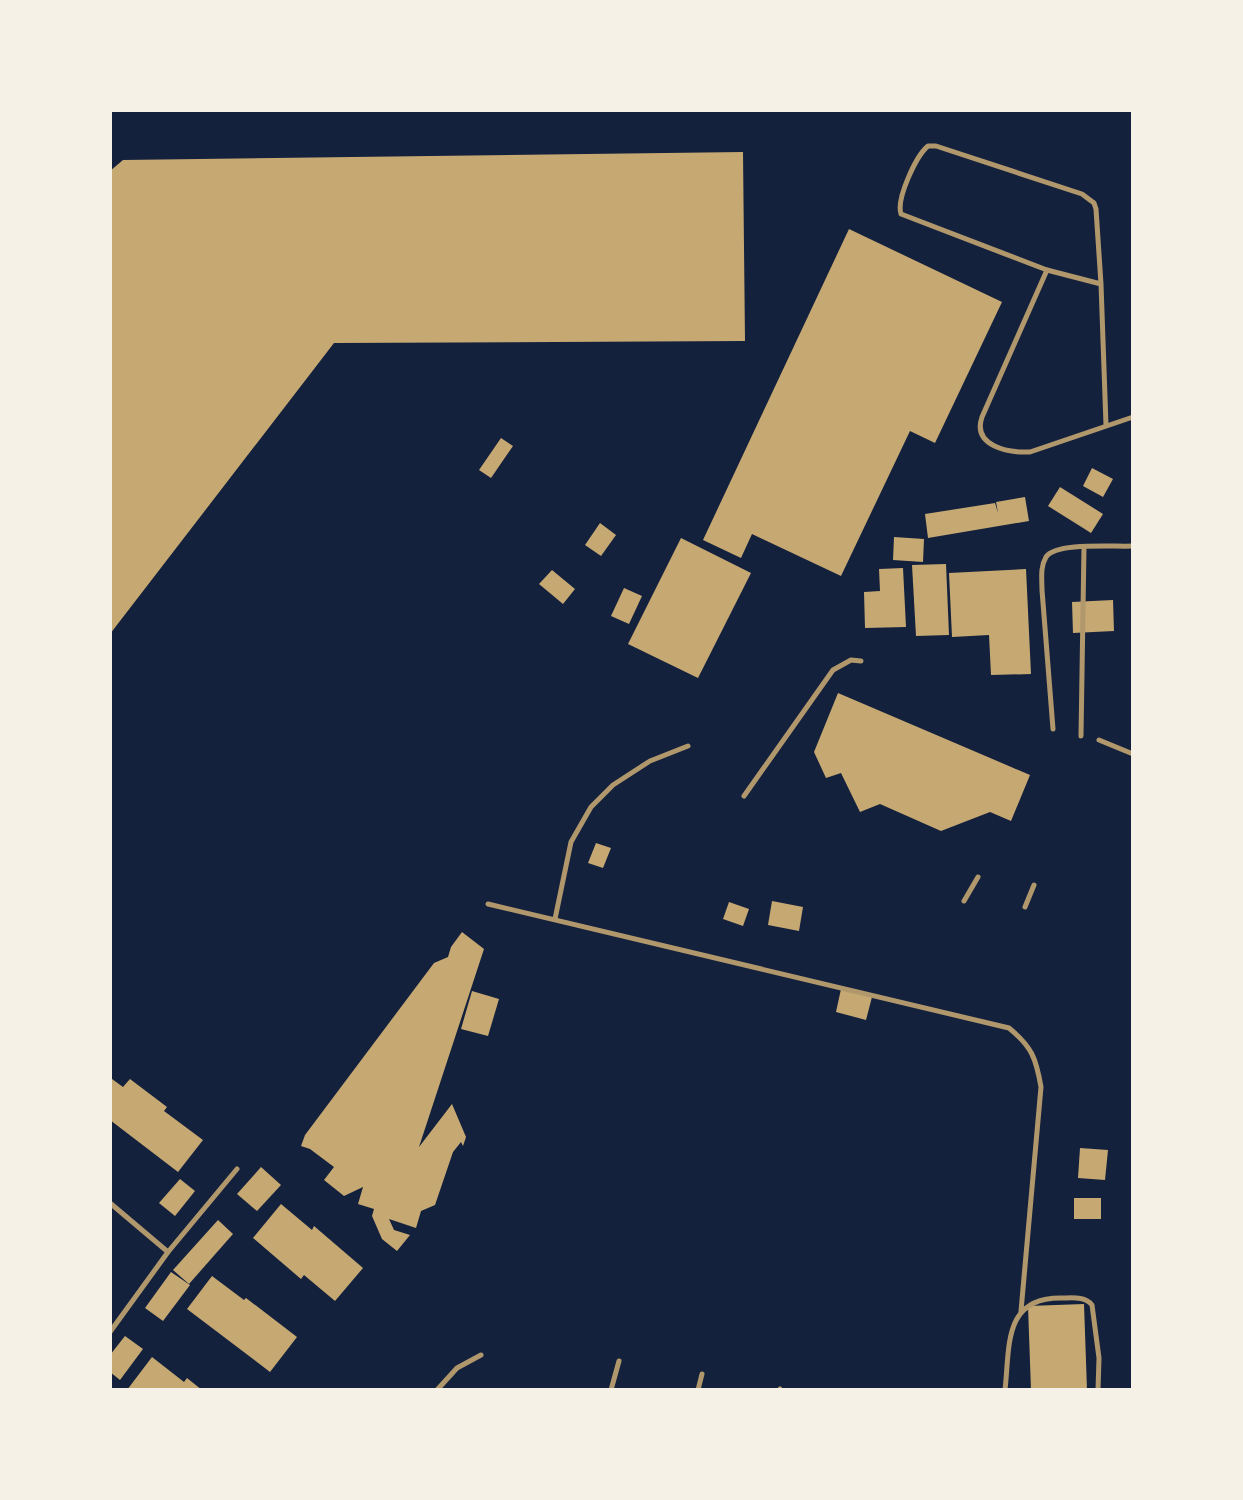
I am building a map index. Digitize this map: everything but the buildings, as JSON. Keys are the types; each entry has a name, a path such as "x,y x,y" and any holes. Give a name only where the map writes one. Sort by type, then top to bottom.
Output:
{"lane":[{"path":"1101,284 1047,270 901,214 899,208 902,196 923,150 928,146 936,146 1082,194 1097,209 1101,284 1106,425"},
{"path":"1047,270 982,417 979,425 983,438 995,447 1013,453 1030,452 1133,417"},
{"path":"1053,729 1042,568 1050,552 1063,548 1133,546"},
{"path":"1081,736 1084,547"},
{"path":"744,796 833,670 851,660 861,661"},
{"path":"1099,740 1133,754"},
{"path":"555,919 571,842 591,807 612,785 641,767 688,746"},
{"path":"964,901 978,877"},
{"path":"1025,907 1034,885"},
{"path":"488,904 1009,1028 1026,1042 1037,1061 1041,1087 1021,1311"},
{"path":"110,1332 168,1252 237,1168"},
{"path":"110,1203 168,1252"},
{"path":"1005,1390 1011,1333 1021,1311 1027,1304 1035,1301 1059,1297 1088,1300 1095,1316 1099,1359 1098,1390"},
{"path":"437,1390 457,1368 481,1355"},
{"path":"611,1390 619,1362"},
{"path":"698,1390 702,1374"}]}
